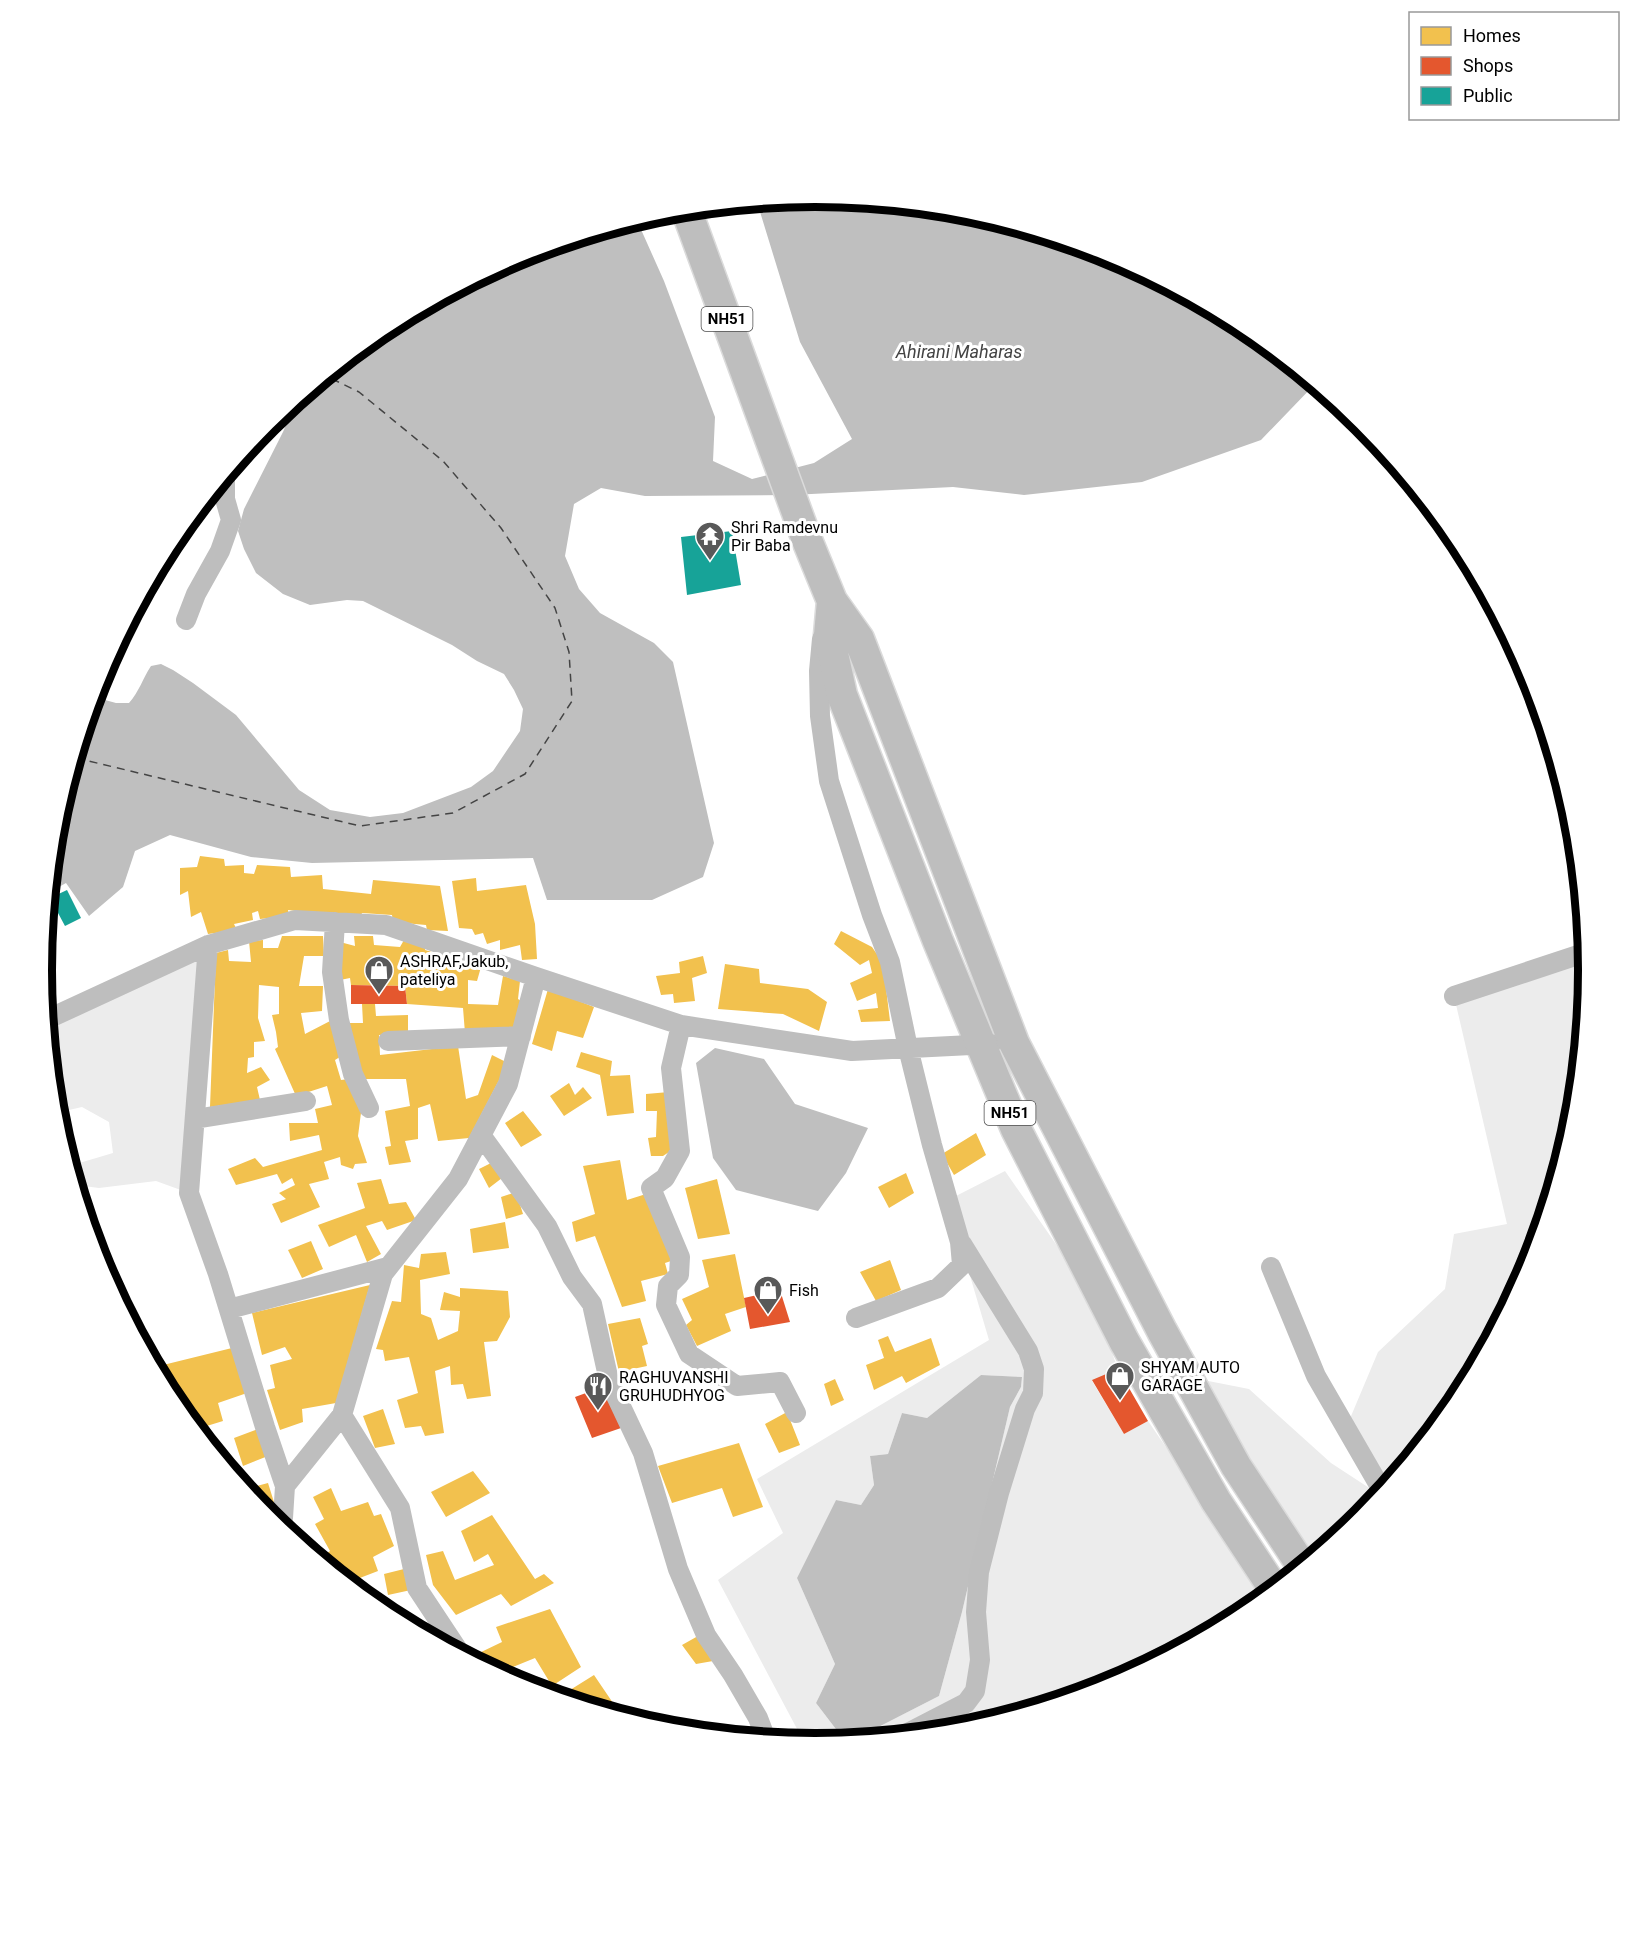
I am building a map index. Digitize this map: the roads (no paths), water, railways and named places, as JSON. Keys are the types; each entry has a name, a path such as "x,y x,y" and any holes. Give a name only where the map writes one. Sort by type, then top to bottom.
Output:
{"highway":[{"name":"NH51","path":"689,218 807,540 832,602 859,639 1014,1043 1167,1341 1236,1466 1298,1560"},
{"name":"NH51","path":"832,602 828,635 842,695 938,942 1016,1129 1124,1341 1216,1501 1270,1582"}],"street":[{"path":"186,620 196,594 220,551 231,520 225,499 225,488"},
{"path":"832,602 823,632 819,671 820,716 829,780 872,915 890,962 932,1145 960,1242 962,1265 938,1288 856,1318"},
{"path":"54,1016 208,945 295,920 387,925 681,1025 852,1051 1014,1043"},
{"path":"335,922 332,972 339,1020 353,1074 369,1108"},
{"path":"208,945 189,1193 218,1274 285,1486 283,1517"},
{"path":"1454,996 1578,955"},
{"path":"285,1486 342,1415 383,1274 458,1179 508,1084 536,977"},
{"path":"681,1025 671,1068 680,1151 665,1178 651,1188 680,1257 679,1275 668,1286 666,1305 689,1354 737,1386 780,1382 796,1413"},
{"path":"388,1041 521,1036"},
{"path":"195,1119 306,1101"},
{"path":"481,1135 547,1227 572,1277 592,1304 609,1381 643,1453 678,1569 706,1635 753,1709 762,1731"},
{"path":"923,1725 966,1703 975,1691 980,1660 976,1612 979,1572 999,1494 1025,1409 1033,1393 1034,1369 1028,1351 960,1242"},
{"path":"229,1309 388,1267"},
{"path":"1271,1267 1316,1376 1379,1484"},
{"path":"342,1415 400,1508 417,1588 451,1640"}],"water":[{"name":"Ahirani Maharas","path":"816,207 915,214 1013,233 1061,247 1107,265 1197,309 1239,336 1310,389 1261,440 1142,482 1024,495 953,487 791,495 645,496 601,488 574,504 565,556 579,589 600,613 654,643 673,662 714,843 703,877 652,900 547,900 533,858 312,863 251,857 170,835 135,851 123,887 89,916 66,883 57,888 67,821 78,773 103,699 129,703 151,666 161,664 173,670 236,715 299,790 330,810 370,817 403,813 471,787 493,771 520,731 523,709 504,674 452,645 363,601 347,600 310,605 283,594 256,573 244,549 238,531 244,509 289,418 351,365 434,309 478,286 570,247 640,228 664,281 715,417 713,461 752,479 814,463 852,439 800,342 759,210"},
{"path":"715,1048 764,1059 795,1104 868,1128 846,1173 818,1211 736,1190 713,1158 696,1063"},
{"path":"981,1375 1022,1377 1021,1387 1010,1407 962,1612 939,1696 872,1730 838,1732 816,1703 835,1664 797,1578 836,1500 861,1505 874,1485 870,1456 888,1454 902,1413 927,1418"}],"place":[{"name":"Shri Ramdevnu Pir Baba","path":"710,562"},
{"name":"ASHRAF,Jakub, pateliya","path":"379,996"},
{"name":"Fish","path":"768,1316"},
{"name":"SHYAM AUTO GARAGE","path":"1120,1402"},
{"name":"RAGHUVANSHI GRUHUDHYOG","path":"598,1412"}]}
